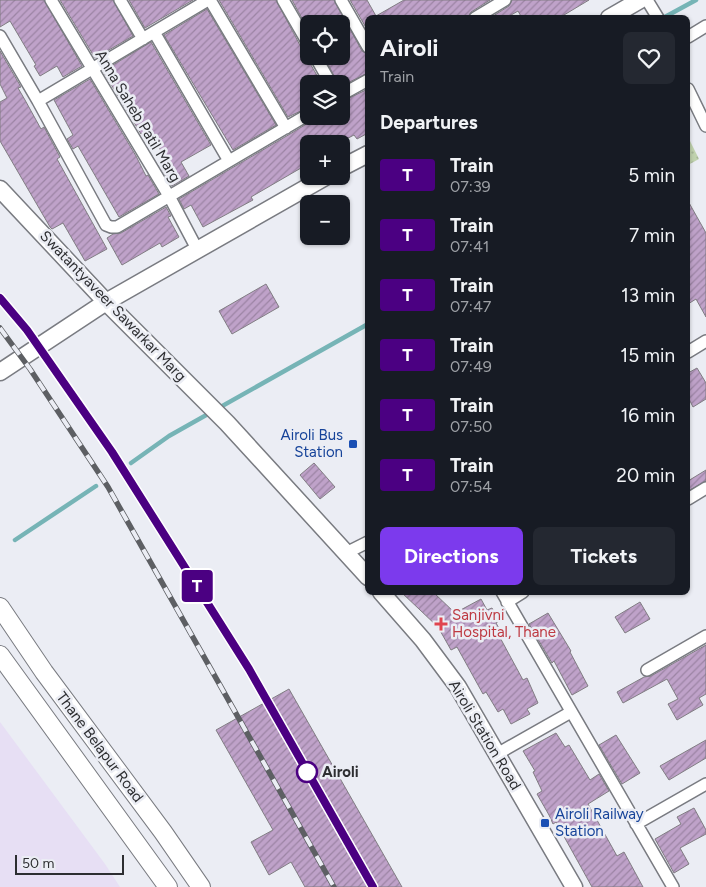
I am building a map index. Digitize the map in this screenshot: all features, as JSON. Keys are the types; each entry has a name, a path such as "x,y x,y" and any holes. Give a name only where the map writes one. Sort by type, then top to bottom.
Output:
{"main road":[{"name":"Thane Belapur Road","path":"0,607 50,680 163,832 201,887"},
{"name":"Thane Belapur Road","path":"0,656 168,887"}],"street":[{"name":"Anna Saheb Patil Marg","path":"51,0 169,196 197,249"},
{"path":"120,0 142,39"},
{"path":"38,101 209,0 286,128"},
{"path":"283,0 300,29"},
{"path":"341,0 365,42"},
{"path":"480,15 505,0"},
{"path":"615,15 645,1 656,15"},
{"path":"690,36 706,26"},
{"path":"154,32 228,161"},
{"path":"0,36 106,225 111,227 117,227 300,119"},
{"path":"350,91 365,82"},
{"path":"690,93 706,126"},
{"path":"350,163 365,156"},
{"path":"0,372 106,302 311,185"},
{"name":"Swatantyaveer Sawarkar Marg","path":"0,189 106,302 227,423 346,554"},
{"path":"690,351 706,341"},
{"path":"690,498 706,488"},
{"path":"365,544 346,554 365,574"},
{"name":"Airoli Station Road","path":"384,595 423,640 458,687 574,887"},
{"path":"504,597 673,887"},
{"path":"646,670 706,636"},
{"path":"497,754 571,712"},
{"path":"636,824 706,784"}],"shaded area":[{"path":"0,722 105,864 120,887 0,887"}],"green space":[{"path":"690,141 699,159 690,164"}],"building":[{"path":"0,0 44,0 82,66 63,77 57,66 40,76 34,66 36,65 10,21 0,27"},
{"path":"60,0 113,0 133,36 95,58"},
{"path":"129,0 193,0 145,28"},
{"path":"219,0 276,0 300,45 300,65 311,65 317,75 300,75 300,111 288,117"},
{"path":"292,0 334,0 342,15 300,15"},
{"path":"350,0 367,0 375,15 365,15 365,26"},
{"path":"404,0 490,0 471,12 470,15 378,15"},
{"path":"512,0 589,0 564,15 520,15 518,11 511,15 495,15 509,6"},
{"path":"207,9 276,125 233,150 164,35"},
{"path":"350,29 362,51 365,52 365,74 350,82 350,75 334,75 328,65 350,65"},
{"path":"151,42 211,145 181,162 189,176 172,186 161,168 168,164 149,129 141,134 103,71"},
{"path":"0,51 21,87 18,88 41,129 44,127 60,157 57,159 107,249 85,261 63,223 52,229 50,227 0,141 0,102 7,98 0,84"},
{"path":"90,79 146,176 148,175 159,194 119,217 78,146 73,149 67,139 73,135 54,100"},
{"path":"365,90 365,135 357,139 354,135 350,137 350,135 300,135 300,169 251,197 253,200 203,227 191,205 184,209 179,199 305,125 350,125 350,98"},
{"path":"690,205 706,233 706,317 696,299 690,303"},
{"path":"166,207 171,216 168,217 179,237 162,247 160,243 122,265 107,238 113,234 121,233"},
{"path":"266,284 279,307 232,334 219,311"},
{"path":"697,368 706,383 706,399 693,407 690,401 690,372"},
{"path":"314,463 335,487 320,499 300,475"},
{"path":"706,470 706,481 690,490 690,480"},
{"path":"404,595 436,595 455,613 481,599 487,610 492,608 499,621 496,623 500,630 497,632 523,680 527,678 538,703 527,709 530,714 511,724 503,709 498,712 486,692 483,694 457,647 451,650 438,627"},
{"path":"640,602 650,619 625,633 615,617"},
{"path":"548,613 571,651 588,686 572,695 554,661 552,663 529,624"},
{"path":"706,645 706,694 699,698 703,705 677,720 668,704 678,699 667,679 623,703 617,692 644,677 651,676"},
{"name":"Airoli","path":"289,689 402,887 305,887 291,862 269,875 251,842 273,830 216,730"},
{"path":"556,733 565,747 569,745 590,780 599,774 609,791 588,804 617,856 624,852 643,887 592,887 556,822 553,824 537,794 542,791 533,772 535,771 523,751"},
{"path":"616,735 640,773 622,784 599,745"},
{"path":"706,740 706,758 669,780 660,766"},
{"path":"694,808 706,830 706,834 680,848 689,864 674,873 655,839 681,824 677,817"}],"waterway":[{"path":"668,15 696,0"},
{"path":"131,463 169,436 365,326"},
{"path":"15,540 96,486"}],"railway":[{"path":"0,298 27,330 112,452 249,669 373,887"},
{"path":"0,328 30,369 108,487 334,887"}],"train":[{"name":"T","path":"0,298 27,330 112,452 249,669 373,887"}],"place":[{"name":"Airoli Bus Station","path":"353,444"},
{"name":"Sanjivni Hospital, Thane","path":"441,624"},
{"name":"Airoli","path":"307,772"},
{"name":"Airoli Railway Station","path":"545,823"}]}
